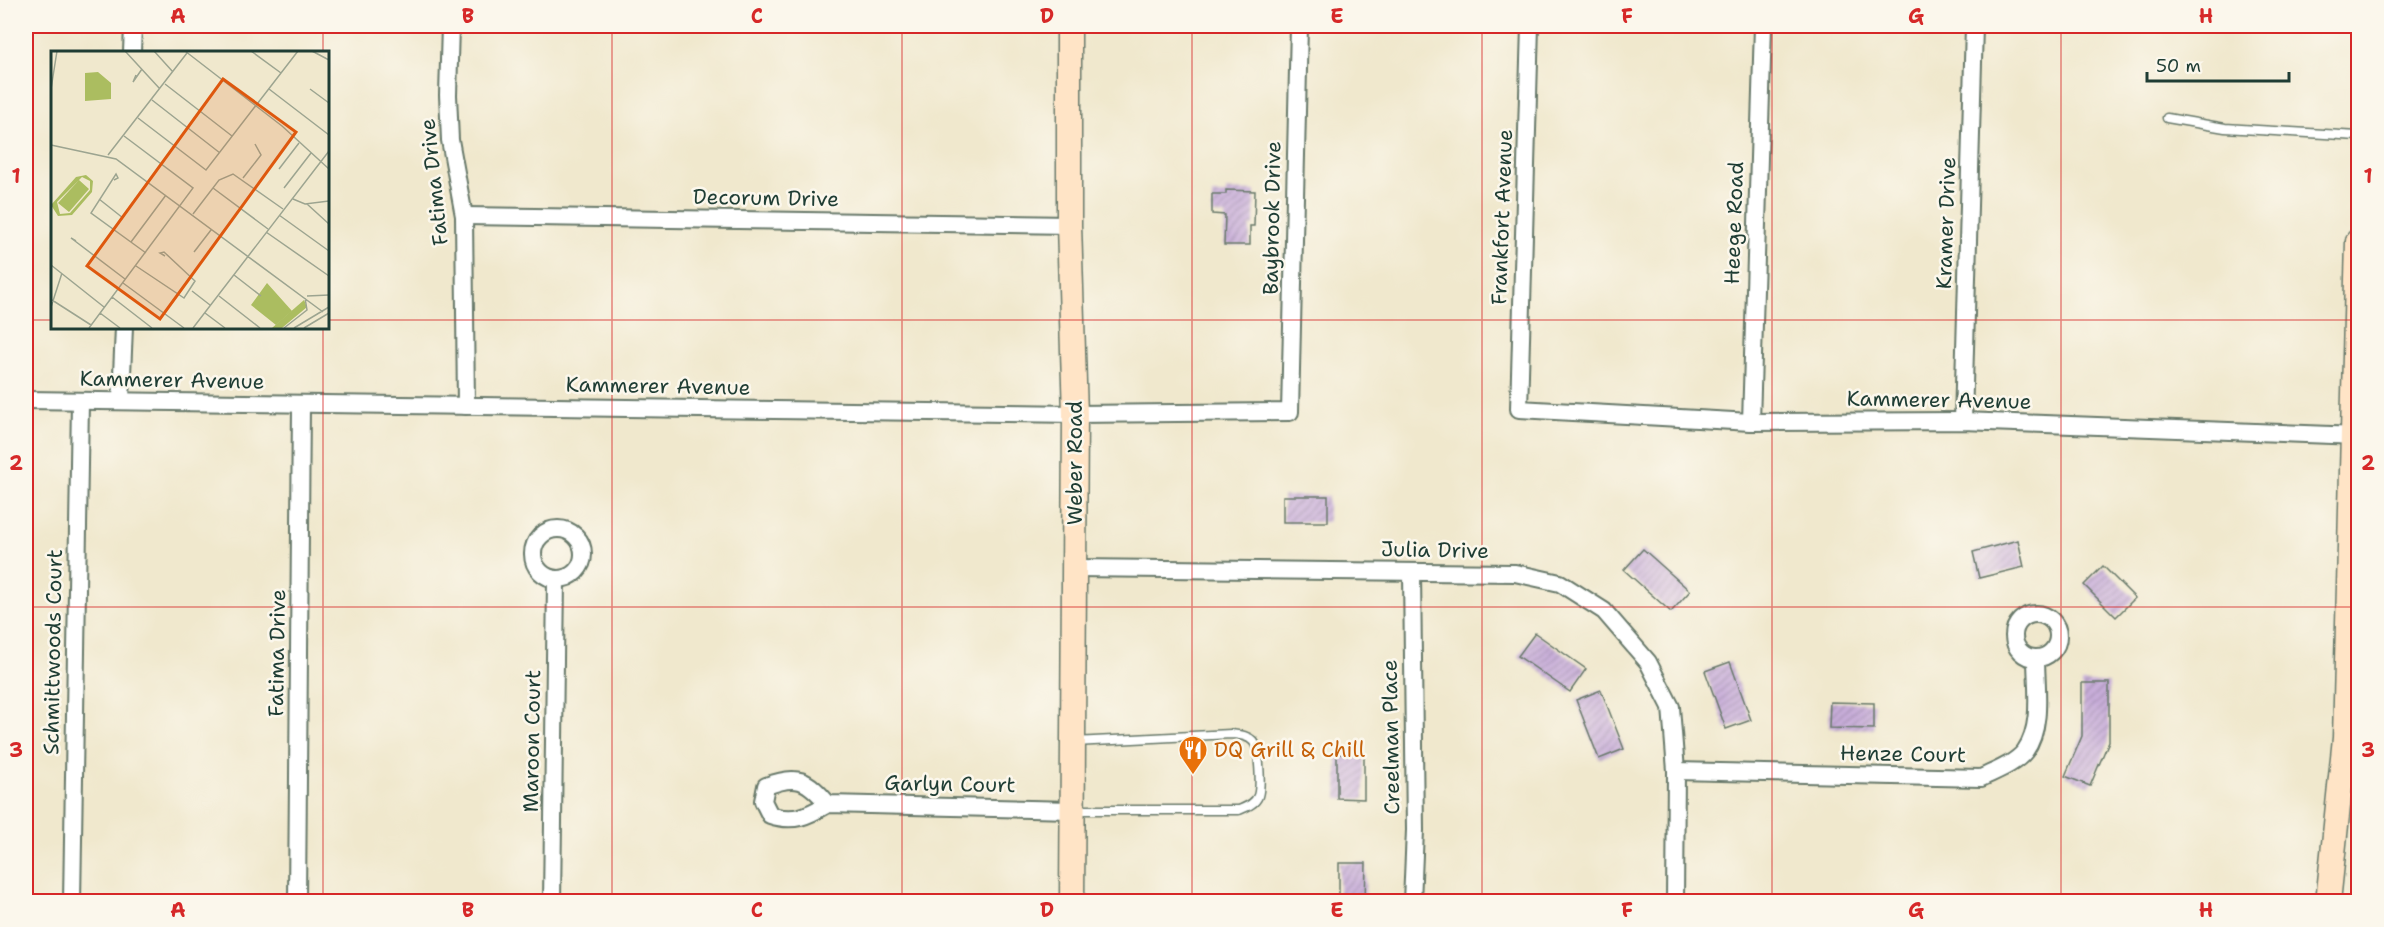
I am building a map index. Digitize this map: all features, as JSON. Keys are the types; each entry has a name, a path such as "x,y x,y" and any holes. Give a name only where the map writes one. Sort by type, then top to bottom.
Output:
{"main road":[{"name":"Weber Road","path":"1069,26 1069,225 1075,414 1072,902"},
{"path":"2328,902 2343,776 2356,436 2358,241"}],"street":[{"path":"132,51 133,26"},
{"name":"Fatima Drive","path":"450,26 448,95 450,140 464,216 466,406"},
{"name":"Baybrook Drive","path":"1290,412 1299,26"},
{"name":"Frankfort Avenue","path":"1519,409 1530,26"},
{"name":"Heege Road","path":"1751,422 1763,26"},
{"name":"Kramer Drive","path":"1963,421 1974,26"},
{"name":"Decorum Drive","path":"464,216 1069,225"},
{"path":"121,399 124,328"},
{"name":"Kammerer Avenue","path":"26,400 80,402 121,399 301,405 1075,414 1290,412"},
{"name":"Schmittwoods Court","path":"72,902 80,402"},
{"name":"Fatima Drive","path":"297,902 301,405"},
{"name":"Kammerer Avenue","path":"1519,409 1751,422 1963,421 2356,436"},
{"name":"Julia Drive","path":"1075,568 1526,576 1560,583 1604,611 1648,662 1671,707 1676,771 1675,902"},
{"name":"Creelman Place","path":"1412,573 1415,819 1412,902"},
{"name":"Maroon Court","path":"552,902 556,580"},
{"name":"Henze Court","path":"1676,771 1981,778 2008,765 2025,751 2037,718 2036,658"},
{"name":"Garlyn Court","path":"828,804 1072,810"}],"lane":[{"path":"2167,118 2225,128 2358,136"},
{"path":"1072,810 1239,810 1252,804 1258,796 1259,753 1254,742 1245,736 1231,734 1073,742"}],"building":[{"path":"1226,190 1255,191 1254,226 1250,226 1250,245 1224,245 1225,215 1212,214 1212,194 1226,194"},
{"path":"1283,496 1328,496 1328,522 1283,522"},
{"path":"2018,540 2024,567 1979,578 1973,552"},
{"path":"1643,549 1690,591 1671,612 1624,570"},
{"path":"2103,566 2135,598 2116,617 2084,585"},
{"path":"1535,633 1586,669 1570,692 1518,656"},
{"path":"1730,662 1751,720 1726,729 1705,671"},
{"path":"2082,683 2109,683 2109,741 2090,786 2065,776 2082,736"},
{"path":"1601,690 1624,749 1599,759 1576,700"},
{"path":"1830,702 1874,703 1874,729 1829,728"},
{"path":"1337,754 1364,754 1364,799 1337,798"},
{"path":"1339,863 1366,863 1365,902 1339,902"}],"place":[{"name":"DQ Grill & Chill","path":"1193,776"}]}
